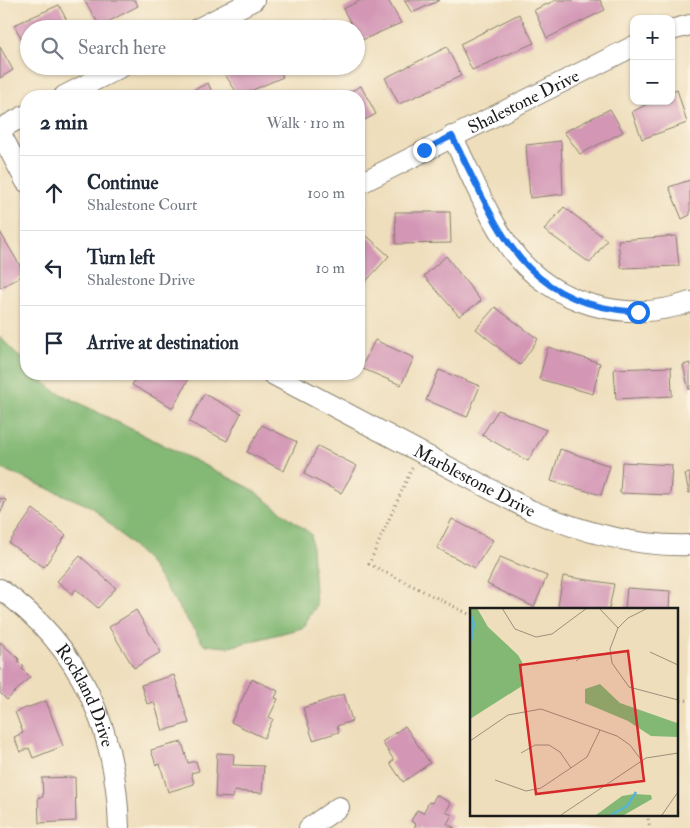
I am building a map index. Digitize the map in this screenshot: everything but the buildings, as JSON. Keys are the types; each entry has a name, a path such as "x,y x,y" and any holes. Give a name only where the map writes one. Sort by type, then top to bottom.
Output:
{"street":[{"path":"215,20 254,0"},
{"path":"675,29 690,25"},
{"name":"Shalestone Drive","path":"365,181 630,48"},
{"path":"76,90 105,75"},
{"path":"20,119 0,131 20,170"},
{"path":"452,136 495,224 510,248 527,267 550,286 573,299 616,311 660,310 690,302"},
{"name":"Marblestone Drive","path":"283,380 530,510 562,524 626,540 690,545"},
{"name":"Rockland Drive","path":"0,589 23,606 46,628 66,652 96,706 114,767 119,828"},
{"path":"309,828 339,807"}],"path":[{"path":"420,452 369,564 470,614"}],"green space":[{"path":"0,337 20,357 20,380 43,380 53,390 250,488 311,534 316,606 302,628 229,647 204,645 148,561 92,507 0,468"}],"route":[{"path":"424,150 452,136 495,224 510,248 538,277 573,299 616,311 638,312"}]}
